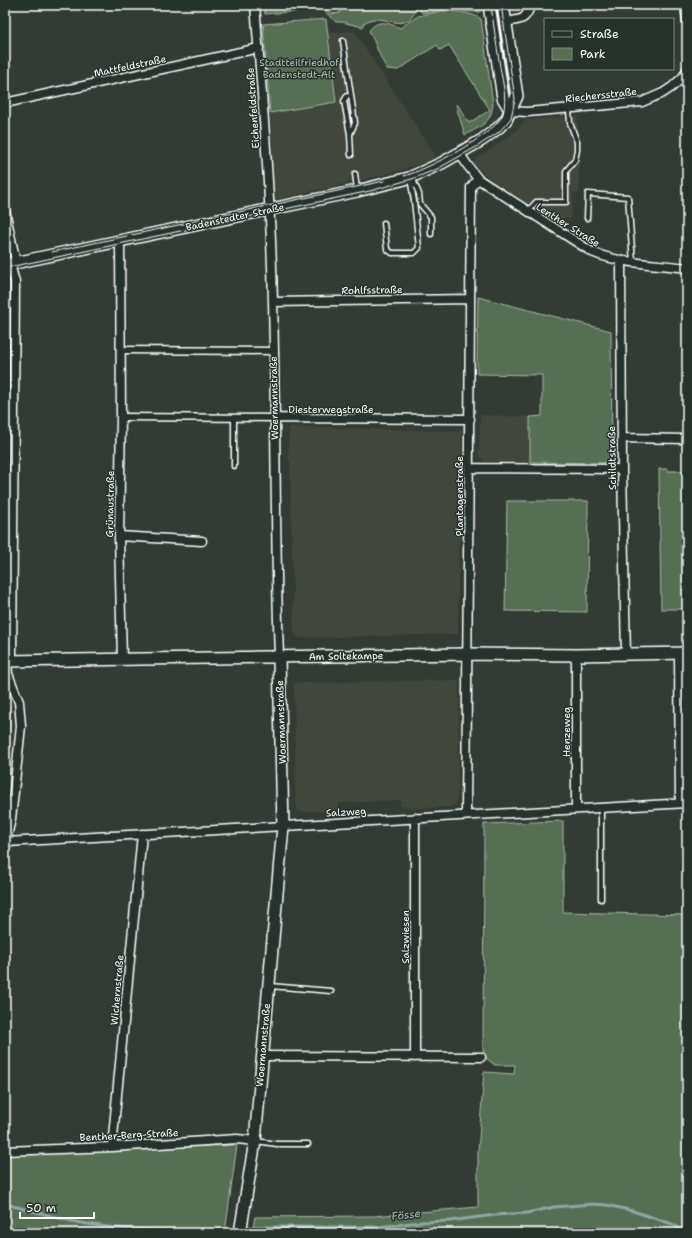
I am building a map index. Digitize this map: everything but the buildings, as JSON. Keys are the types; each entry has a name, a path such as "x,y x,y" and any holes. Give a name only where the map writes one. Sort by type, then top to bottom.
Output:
{"street":[{"name":"Eichenfeldstraße","path":"255,5 270,210"},
{"path":"489,5 503,98 511,111"},
{"path":"502,5 517,96 511,111"},
{"path":"505,22 523,19 528,14 532,5"},
{"path":"685,5 687,21"},
{"name":"Mattfeldstraße","path":"5,103 259,48"},
{"name":"Riechersstraße","path":"511,111 527,112 642,102 663,93 686,75"},
{"name":"Badenstedter Straße","path":"11,264 270,210 357,191 410,177 460,154 498,128 506,120 511,111"},
{"name":"Lenther Straße","path":"460,154 478,179 592,252 621,260 687,268"},
{"name":"Plantagenstraße","path":"466,815 470,468 471,187 478,179"},
{"path":"5,210 11,264 15,282 8,674 19,702 21,726 11,819 6,843"},
{"name":"Woermannstraße","path":"240,1233 255,1141 283,826 270,210"},
{"name":"Grünaustraße","path":"120,241 120,536 122,659"},
{"name":"Schildtstraße","path":"621,260 622,469 626,655"},
{"name":"Rohlfsstraße","path":"273,302 470,299"},
{"path":"121,350 274,351"},
{"name":"Diesterwegstraße","path":"121,417 470,419"},
{"path":"622,438 687,438"},
{"path":"470,468 622,469"},
{"path":"120,536 202,541"},
{"path":"683,653 683,803"},
{"name":"Am Soltekampe","path":"8,661 468,654 626,655 683,653"},
{"name":"Henzeweg","path":"576,655 576,809"},
{"name":"Salzweg","path":"6,843 683,803"},
{"name":"Salzwiesen","path":"415,818 415,1057"},
{"name":"Wichernstraße","path":"112,1147 142,834"},
{"path":"262,1056 481,1057"},
{"name":"Benther-Berg-Straße","path":"5,1151 112,1147 237,1138 255,1141"}],"lane":[{"path":"343,41 355,123 350,134"},
{"path":"347,96 344,100 350,134 350,155"},
{"path":"528,212 536,202 566,202 566,171 575,160 577,150 577,142 570,123 569,109"},
{"path":"355,174 357,191"},
{"path":"384,223 387,249 389,251 392,253 414,253 417,251 415,209 410,177"},
{"path":"410,177 419,194 420,204 431,217 431,234"},
{"path":"587,218 588,194 628,197 633,262"},
{"path":"234,418 234,466"},
{"path":"601,808 601,899"},
{"path":"269,986 331,992"},
{"path":"255,1141 277,1144 308,1144"}],"shaded area":[{"path":"354,31 437,158 387,174 274,200 270,113 336,102 328,33"},
{"path":"577,116 580,152 579,193 573,193 571,219 548,217 482,173 473,161 511,135 526,120"},
{"path":"480,415 530,417 530,462 484,461 479,456"},
{"path":"291,427 462,431 458,634 299,638 294,633 290,460 288,460 289,429"},
{"path":"459,680 458,797 456,804 449,807 416,808 400,806 401,800 339,803 339,810 298,811 296,804 294,683"}],"green space":[{"path":"264,5 315,5 315,10 265,14"},
{"path":"342,5 415,5 416,10 411,18 405,22 399,23 377,19 370,20 363,24 363,27 336,22 323,10 329,10 330,14 340,13"},
{"path":"420,5 480,5 480,12 448,9 422,13 420,10"},
{"path":"441,11 467,13 481,19 493,104 490,116 484,124 465,135 456,106 457,104 469,123 490,110 449,45 440,50 437,45 398,70 387,69 369,31 376,24 380,23 387,23 400,28 418,16"},
{"name":"Stadtteilfriedhof Badenstedt-Alt","path":"326,19 336,102 270,113 263,24"},
{"path":"478,297 611,331 612,463 530,462 530,417 542,416 542,375 477,374"},
{"path":"659,469 667,469 668,471 687,471 687,609 661,609"},
{"path":"507,501 588,501 587,612 505,611"},
{"path":"5,699 10,712 5,810"},
{"path":"563,821 563,912 687,915 687,1233 252,1233 255,1217 374,1216 478,1207 478,1152 484,1072 514,1074 515,1065 495,1065 483,1056 484,824"},
{"path":"237,1145 225,1233 5,1233 5,1154"}],"waterway":[{"name":"Fösse","path":"5,1204 67,1220 111,1227 171,1231 219,1231 238,1229"},
{"name":"Fösse","path":"244,1228 378,1227 527,1213 554,1207 593,1204 607,1205 633,1211 672,1224 687,1233"}],"tram line":[{"path":"404,176 414,173 459,151 488,131 498,122 503,114 505,101 491,5"},
{"path":"5,268 370,191 412,179 437,169 478,146 499,132 511,118 515,99 501,5"},
{"path":"52,252 384,181"}]}
